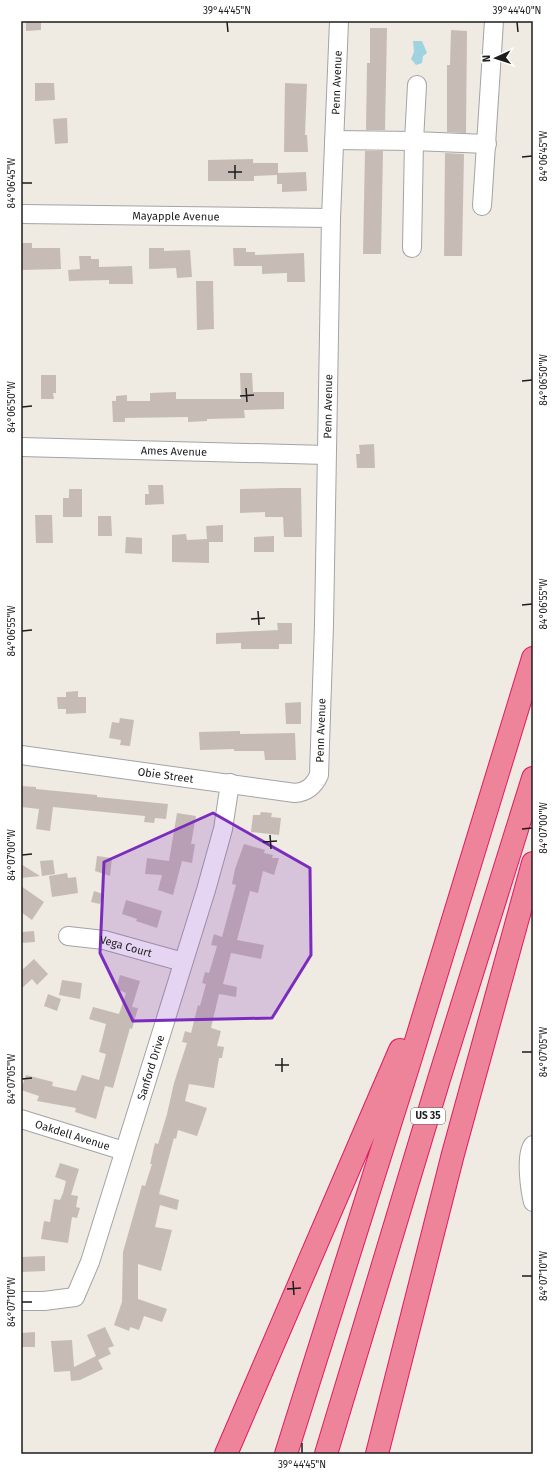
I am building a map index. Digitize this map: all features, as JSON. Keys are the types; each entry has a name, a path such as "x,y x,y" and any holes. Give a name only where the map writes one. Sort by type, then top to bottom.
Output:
{"highway":[{"name":"US 35","path":"286,1454 471,862 533,658"},
{"name":"US 35","path":"326,1454 439,1079 533,778"},
{"path":"226,1454 385,1086 471,862"},
{"path":"377,1454 453,1154 533,863"}],"street":[{"name":"Penn Avenue","path":"310,788 316,782 319,775 324,625 331,218 338,21"},
{"path":"482,206 494,21"},
{"path":"412,248 414,142 417,85"},
{"path":"334,140 487,144"},
{"name":"Mayapple Avenue","path":"21,214 331,218"},
{"name":"Ames Avenue","path":"21,446 326,455"},
{"name":"Obie Street","path":"21,755 295,793 302,792 310,788"},
{"name":"Sanford Drive","path":"21,1301 44,1301 75,1297 90,1262 223,829 230,783"},
{"name":"Vega Court","path":"68,936 104,940 183,962"},
{"name":"Oakdell Avenue","path":"21,1119 124,1150"},
{"path":"533,1145 529,1153 533,1202"}],"highlighted area":[{"path":"213,813 310,868 311,955 272,1018 133,1021 100,953 104,862"}],"water":[{"path":"413,41 422,41 427,53 423,56 422,63 416,65 411,59 414,52"}],"building":[{"path":"26,21 41,21 41,30 26,31"},
{"path":"370,28 387,28 385,130 366,130 367,63 370,63"},
{"path":"451,30 467,31 466,133 447,132 447,65 450,65"},
{"path":"35,83 54,83 55,100 35,101"},
{"path":"285,83 307,84 305,135 307,135 308,152 284,152"},
{"path":"67,118 68,143 55,144 53,119"},
{"path":"365,151 383,151 381,254 363,254"},
{"path":"445,153 464,154 462,256 444,256"},
{"path":"253,159 253,163 278,163 278,173 306,172 307,191 282,192 282,184 277,184 277,175 254,176 254,181 208,181 208,160"},
{"path":"21,243 32,243 32,248 60,248 61,269 21,270"},
{"path":"149,248 164,248 164,251 190,250 192,277 177,278 176,268 149,269"},
{"path":"233,248 246,248 246,252 255,252 255,255 304,253 305,282 287,282 287,273 262,274 262,266 234,266"},
{"path":"79,256 91,256 91,259 99,259 99,267 132,266 133,284 109,284 109,280 69,281 68,270 80,269"},
{"path":"196,281 213,281 214,329 197,330"},
{"path":"240,373 252,373 253,392 284,392 284,409 244,410 245,418 207,419 207,421 188,422 188,417 125,418 125,422 113,422 112,401 116,401 116,396 127,395 127,401 150,401 150,393 176,392 176,399 241,399"},
{"path":"41,375 56,375 56,393 53,393 54,399 41,399"},
{"path":"374,444 375,468 357,468 356,454 360,454 359,445"},
{"path":"148,485 163,485 164,504 145,505 145,494 149,494"},
{"path":"301,488 302,537 284,537 283,517 265,517 265,512 240,513 240,489"},
{"path":"69,489 82,489 82,517 63,517 63,498 69,498"},
{"path":"35,515 52,515 53,543 36,543"},
{"path":"98,516 111,516 112,536 98,536"},
{"path":"223,525 223,542 209,542 209,563 172,562 172,535 186,534 187,540 207,539 206,526"},
{"path":"274,536 274,552 254,552 254,537"},
{"path":"126,537 142,538 142,554 125,553"},
{"path":"277,623 292,623 292,644 279,644 279,649 241,649 241,643 216,644 216,633 278,630"},
{"path":"78,691 78,697 86,697 86,713 66,714 66,709 58,709 57,697 66,697 66,692"},
{"path":"301,702 301,724 286,724 285,703"},
{"path":"120,718 134,720 130,746 120,745 121,740 109,738 112,722 119,723"},
{"path":"240,731 240,734 295,733 296,760 265,760 264,751 234,751 234,749 200,750 199,732"},
{"path":"21,786 36,787 36,789 97,795 97,797 168,804 166,819 155,818 154,823 144,822 145,816 53,807 50,831 36,829 39,809 21,807"},
{"path":"261,812 272,813 271,817 281,818 279,835 251,832 253,815 260,815"},
{"path":"177,813 196,816 191,844 195,844 192,863 182,861 173,895 158,890 162,875 145,874 147,858 169,861"},
{"path":"244,844 265,850 264,853 273,855 272,858 279,858 274,875 263,871 258,893 250,891 237,940 264,945 261,959 231,953 223,984 237,987 236,997 219,994 211,1028 221,1031 217,1046 224,1047 222,1058 219,1058 214,1088 189,1084 185,1101 207,1108 197,1136 178,1130 176,1139 174,1138 159,1194 179,1200 177,1210 160,1205 155,1227 172,1230 161,1271 138,1264 138,1299 167,1309 162,1322 144,1316 139,1330 130,1327 129,1331 114,1325 122,1302 123,1252 142,1185 145,1186 152,1164 150,1164 155,1143 158,1144 174,1083 187,1043 182,1042 185,1031 191,1033 198,1005 200,1006 206,984 202,983 205,972 209,973 217,946 211,945 214,934 222,937 236,885 232,884 235,869"},
{"path":"97,856 112,858 110,876 95,871"},
{"path":"53,860 55,874 42,876 40,861"},
{"path":"21,864 40,876 21,878"},
{"path":"67,873 68,878 76,877 78,893 52,897 49,876"},
{"path":"21,886 44,902 32,920 21,912"},
{"path":"94,891 103,894 100,904 91,902"},
{"path":"126,900 162,911 157,928 136,921 137,919 122,914"},
{"path":"34,931 35,942 21,943 21,932"},
{"path":"34,959 48,974 37,985 32,979 21,989 21,971"},
{"path":"120,975 140,981 132,1007 138,1008 132,1029 130,1028 113,1088 105,1086 96,1119 75,1112 76,1108 37,1101 39,1096 21,1090 26,1075 53,1082 52,1086 76,1091 82,1075 99,1080 106,1054 99,1052 106,1024 89,1019 93,1007 119,1014 126,993 116,989"},
{"path":"62,980 82,983 80,999 59,995"},
{"path":"48,994 61,999 57,1011 44,1006"},
{"path":"60,1163 79,1169 71,1195 78,1196 76,1207 80,1208 77,1218 72,1217 68,1243 41,1239 44,1221 50,1222 54,1199 60,1200 66,1181 55,1177"},
{"path":"45,1256 45,1271 21,1272 21,1257"},
{"path":"105,1327 114,1346 108,1348 111,1354 98,1360 103,1369 80,1380 71,1381 70,1371 54,1372 51,1341 72,1340 74,1367 96,1356 87,1335"},
{"path":"35,1332 35,1347 21,1347 21,1333"}]}
